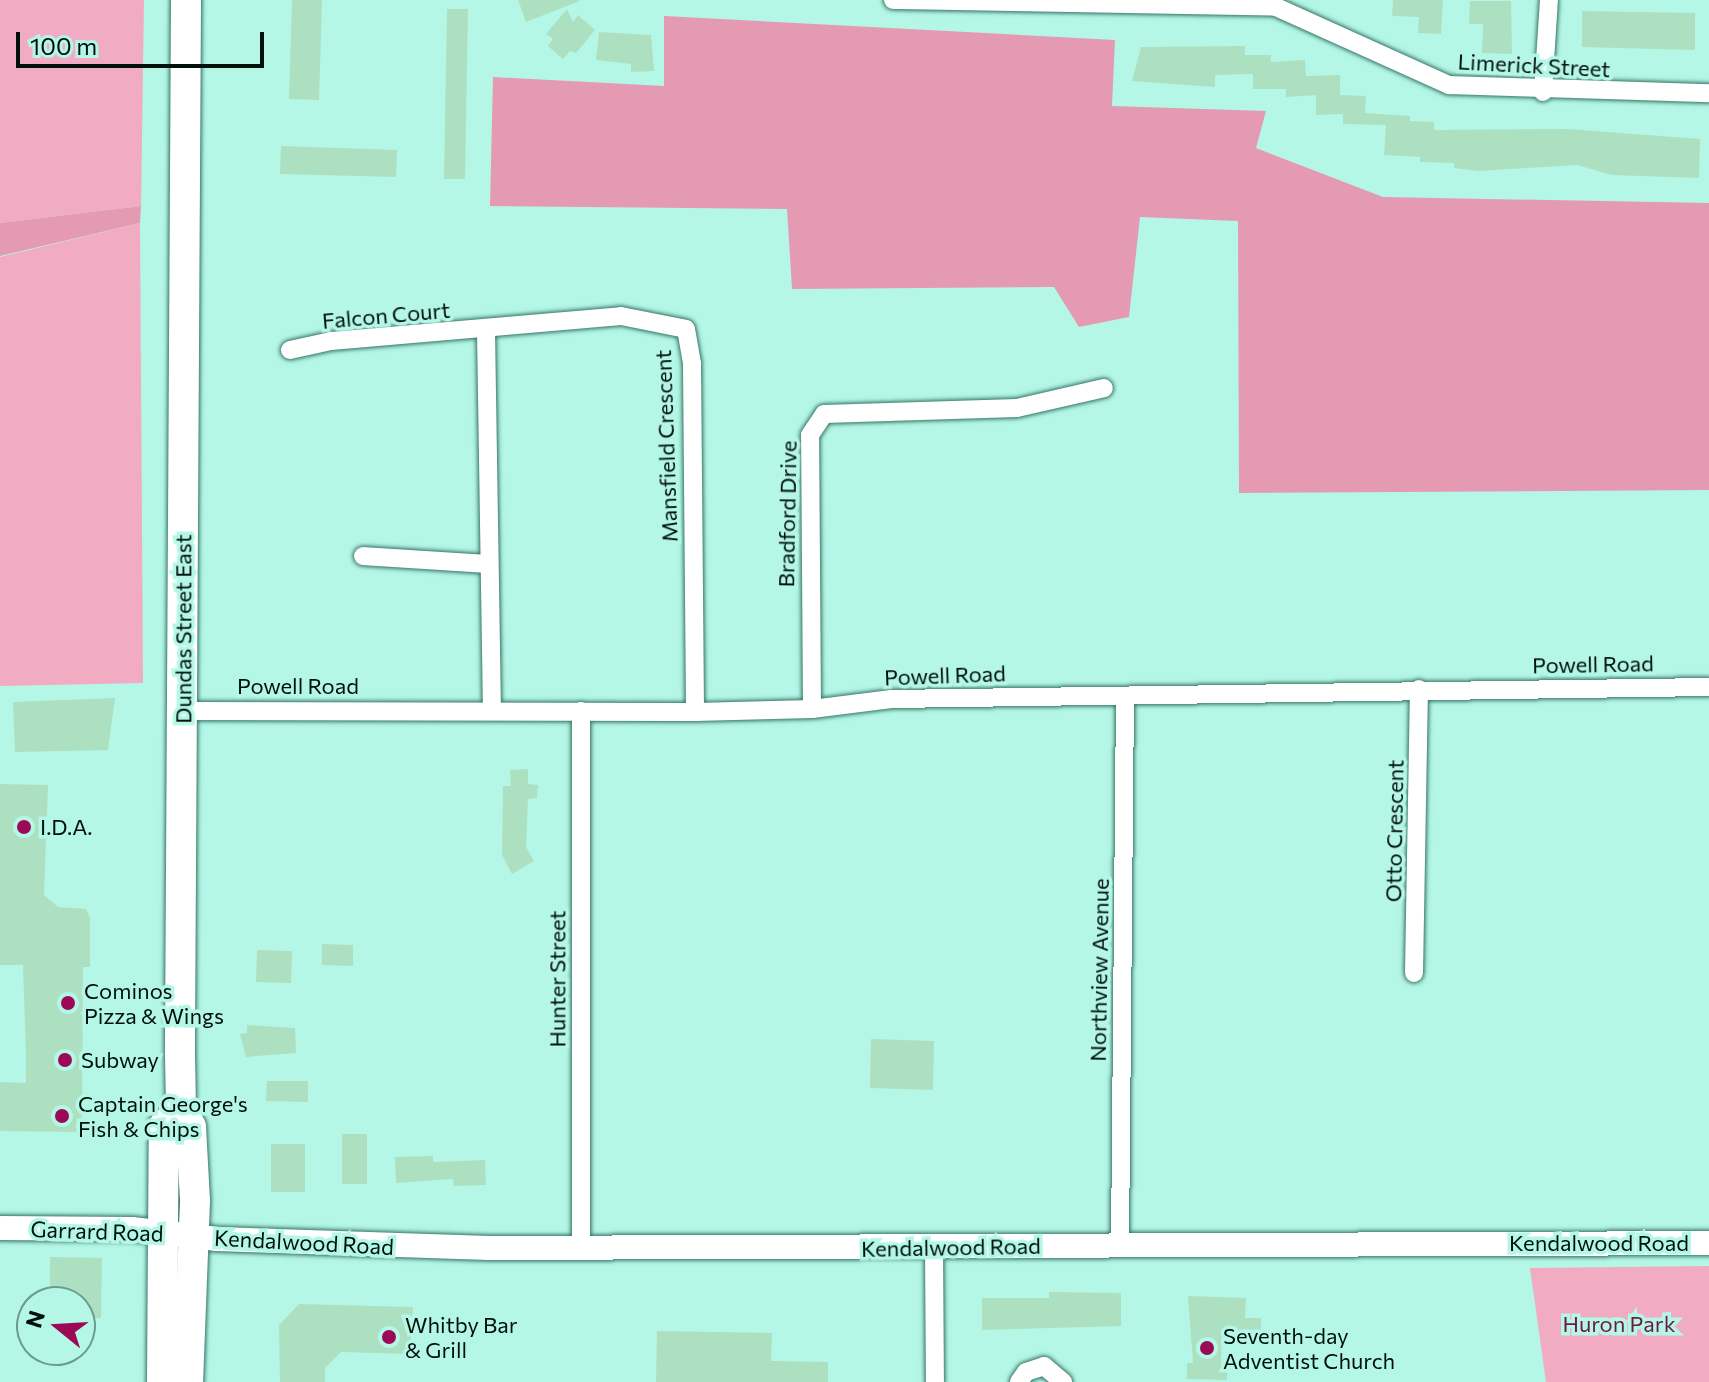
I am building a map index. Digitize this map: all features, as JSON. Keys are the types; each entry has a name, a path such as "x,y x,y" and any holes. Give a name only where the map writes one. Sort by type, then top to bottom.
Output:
{"main road":[{"name":"Dundas Street East","path":"186,0 181,1108 191,1127 194,1237 188,1382"},
{"name":"Dundas Street East","path":"162,1382 164,1126 181,1108"}],"street":[{"name":"Limerick Street","path":"893,0 1276,7 1423,78 1449,85 1543,92 1709,93"},
{"path":"1543,92 1549,0"},
{"name":"Mansfield Crescent","path":"486,331 621,316 686,329 692,364 695,712"},
{"path":"486,331 487,564 492,711"},
{"name":"Falcon Court","path":"290,350 331,341 486,331"},
{"name":"Bradford Drive","path":"812,709 810,435 824,414 1017,408 1104,388"},
{"path":"363,556 487,564"},
{"name":"Powell Road","path":"183,711 695,712 812,709 891,699 1709,687"},
{"name":"Otto Crescent","path":"1414,973 1419,689"},
{"name":"Northview Avenue","path":"1120,1245 1125,696"},
{"name":"Hunter Street","path":"581,711 581,1247"},
{"name":"Garrard Road","path":"0,1228 163,1232 194,1237"},
{"name":"Kendalwood Road","path":"194,1237 422,1247 934,1248 1709,1243"},
{"path":"934,1248 935,1382"},
{"path":"1019,1382 1026,1372 1044,1366 1063,1382"}],"green space":[{"path":"0,0 144,0 141,206 0,223"},
{"path":"140,223 143,683 0,686 0,257"},
{"name":"Huron Park","path":"1709,1266 1709,1382 1546,1382 1530,1268"}],"shaded area":[{"path":"664,16 1115,40 1112,106 1266,111 1256,148 1383,197 1709,203 1709,490 1239,493 1238,221 1140,217 1129,317 1079,327 1054,287 792,289 787,209 490,206 493,77 664,86"},
{"path":"141,206 140,223 0,256 0,223"}],"building":[{"path":"292,0 322,0 319,100 289,99"},
{"path":"518,0 579,0 580,1 526,22"},
{"path":"1393,0 1443,0 1441,34 1418,33 1419,17 1392,16"},
{"path":"1470,1 1511,1 1512,54 1482,53 1483,24 1469,24"},
{"path":"447,9 468,9 465,179 444,179"},
{"path":"567,9 573,22 578,15 595,30 576,53 570,51 563,59 548,46 553,39 546,34"},
{"path":"1582,11 1695,13 1695,50 1582,47"},
{"path":"599,32 651,35 654,71 631,72 631,64 596,60"},
{"path":"1245,46 1245,55 1271,55 1271,62 1305,60 1306,76 1340,75 1340,95 1366,96 1365,113 1410,116 1410,121 1434,122 1434,130 1568,129 1700,139 1699,178 1612,175 1577,165 1478,171 1454,168 1454,163 1420,162 1420,157 1384,155 1386,125 1343,124 1343,114 1316,115 1316,95 1286,97 1286,89 1253,89 1253,74 1215,75 1215,87 1132,81 1141,47"},
{"path":"281,146 397,150 396,177 280,174"},
{"path":"115,698 108,750 15,752 13,702"},
{"path":"528,769 528,784 538,785 537,798 528,799 526,847 534,861 512,874 502,855 503,786 511,786 510,770"},
{"path":"0,784 48,785 44,895 58,907 86,909 90,918 90,967 83,967 82,1132 0,1131 0,1082 26,1083 26,1054 23,965 0,965"},
{"path":"322,944 353,945 353,966 322,965"},
{"path":"257,950 292,951 291,983 256,982"},
{"path":"247,1025 295,1028 296,1053 246,1057 240,1034 247,1033"},
{"path":"871,1039 934,1041 933,1090 870,1088"},
{"path":"267,1081 308,1081 308,1102 266,1101"},
{"path":"342,1134 367,1134 367,1184 342,1184"},
{"path":"271,1144 305,1144 305,1192 271,1192"},
{"path":"433,1156 433,1162 485,1160 486,1185 454,1186 453,1179 396,1183 395,1157"},
{"path":"50,1257 102,1258 101,1318 96,1318 96,1286 50,1286"},
{"path":"1049,1292 1121,1293 1121,1326 982,1330 982,1298 1049,1298"},
{"name":"Seventh-day Adventist Church","path":"1188,1296 1246,1298 1245,1318 1261,1318 1261,1332 1222,1332 1221,1364 1228,1364 1227,1380 1187,1379 1187,1363 1193,1363"},
{"path":"299,1304 413,1307 410,1354 341,1352 325,1368 325,1382 280,1382 279,1325"},
{"path":"657,1331 772,1333 771,1361 828,1362 828,1382 656,1382"}],"place":[{"name":"I.D.A.","path":"24,827"},
{"name":"Cominos Pizza & Wings","path":"68,1003"},
{"name":"Subway","path":"65,1060"},
{"name":"Captain George's Fish & Chips","path":"62,1116"},
{"name":"Whitby Bar & Grill","path":"389,1337"},
{"name":"Seventh-day Adventist Church","path":"1207,1348"}]}
